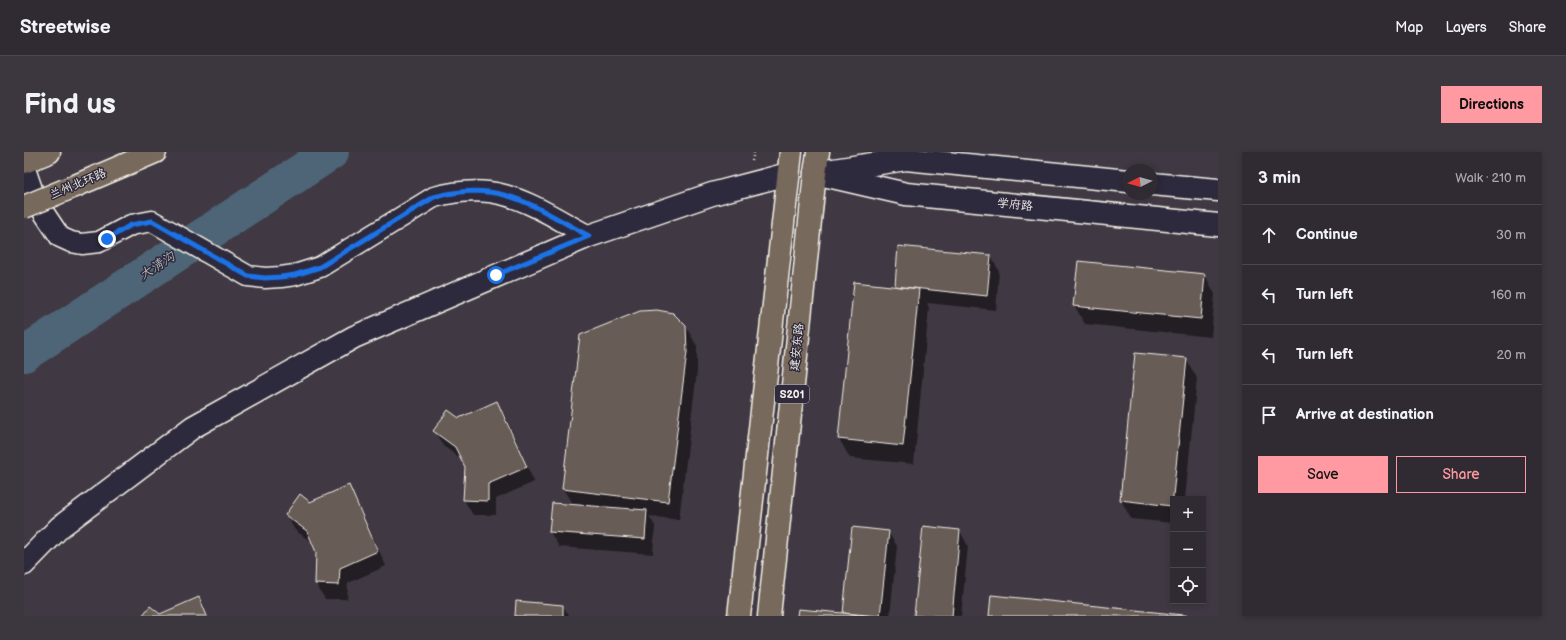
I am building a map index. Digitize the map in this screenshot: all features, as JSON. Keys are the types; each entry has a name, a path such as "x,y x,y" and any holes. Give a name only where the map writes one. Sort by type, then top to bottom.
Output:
{"main road":[{"path":"24,162 49,152"},
{"name":"兰州北环路","path":"24,207 155,152"},
{"name":"S201","path":"739,616 791,152"},
{"path":"24,564 60,527 193,427 354,337 589,236 712,194 788,174 816,162 906,159 1122,180"},
{"name":"学府路","path":"816,162 906,194 1218,225"},
{"name":"建安东路","path":"769,616 816,162"},
{"path":"1158,185 1218,190"}],"street":[{"path":"24,166 36,201 60,237 71,242 82,244 99,242 131,225 152,221 248,276 265,278 281,277 295,275 320,267 434,197 451,192 468,190 486,191 515,197 589,236"}],"building":[{"path":"898,246 991,255 987,296 895,286"},
{"path":"1078,261 1205,274 1201,319 1073,306"},
{"path":"854,282 919,289 903,446 838,439"},
{"path":"657,310 673,313 686,326 687,352 668,502 562,489 580,335 640,311"},
{"path":"1135,353 1187,358 1173,496 1170,496 1170,506 1120,500"},
{"path":"497,401 527,467 488,484 488,501 463,500 465,467 455,447 433,431 448,410 459,418"},
{"path":"349,485 378,551 340,568 339,585 315,584 316,552 307,531 285,515 300,494 310,502"},
{"path":"552,503 647,510 645,539 549,532"},
{"path":"923,526 960,530 952,616 914,616"},
{"path":"852,527 889,531 880,616 843,613"},
{"path":"991,595 1193,616 989,616"},
{"path":"199,597 207,616 142,616 150,606 160,614"},
{"path":"516,601 563,605 563,616 515,616"},
{"path":"798,609 843,613 868,616 797,616"}],"waterway":[{"name":"大清沟","path":"24,354 331,152"}],"route":[{"path":"107,239 131,225 152,221 248,276 265,278 281,277 308,272 320,267 434,197 451,192 468,190 501,193 515,197 589,236 496,275"}]}
